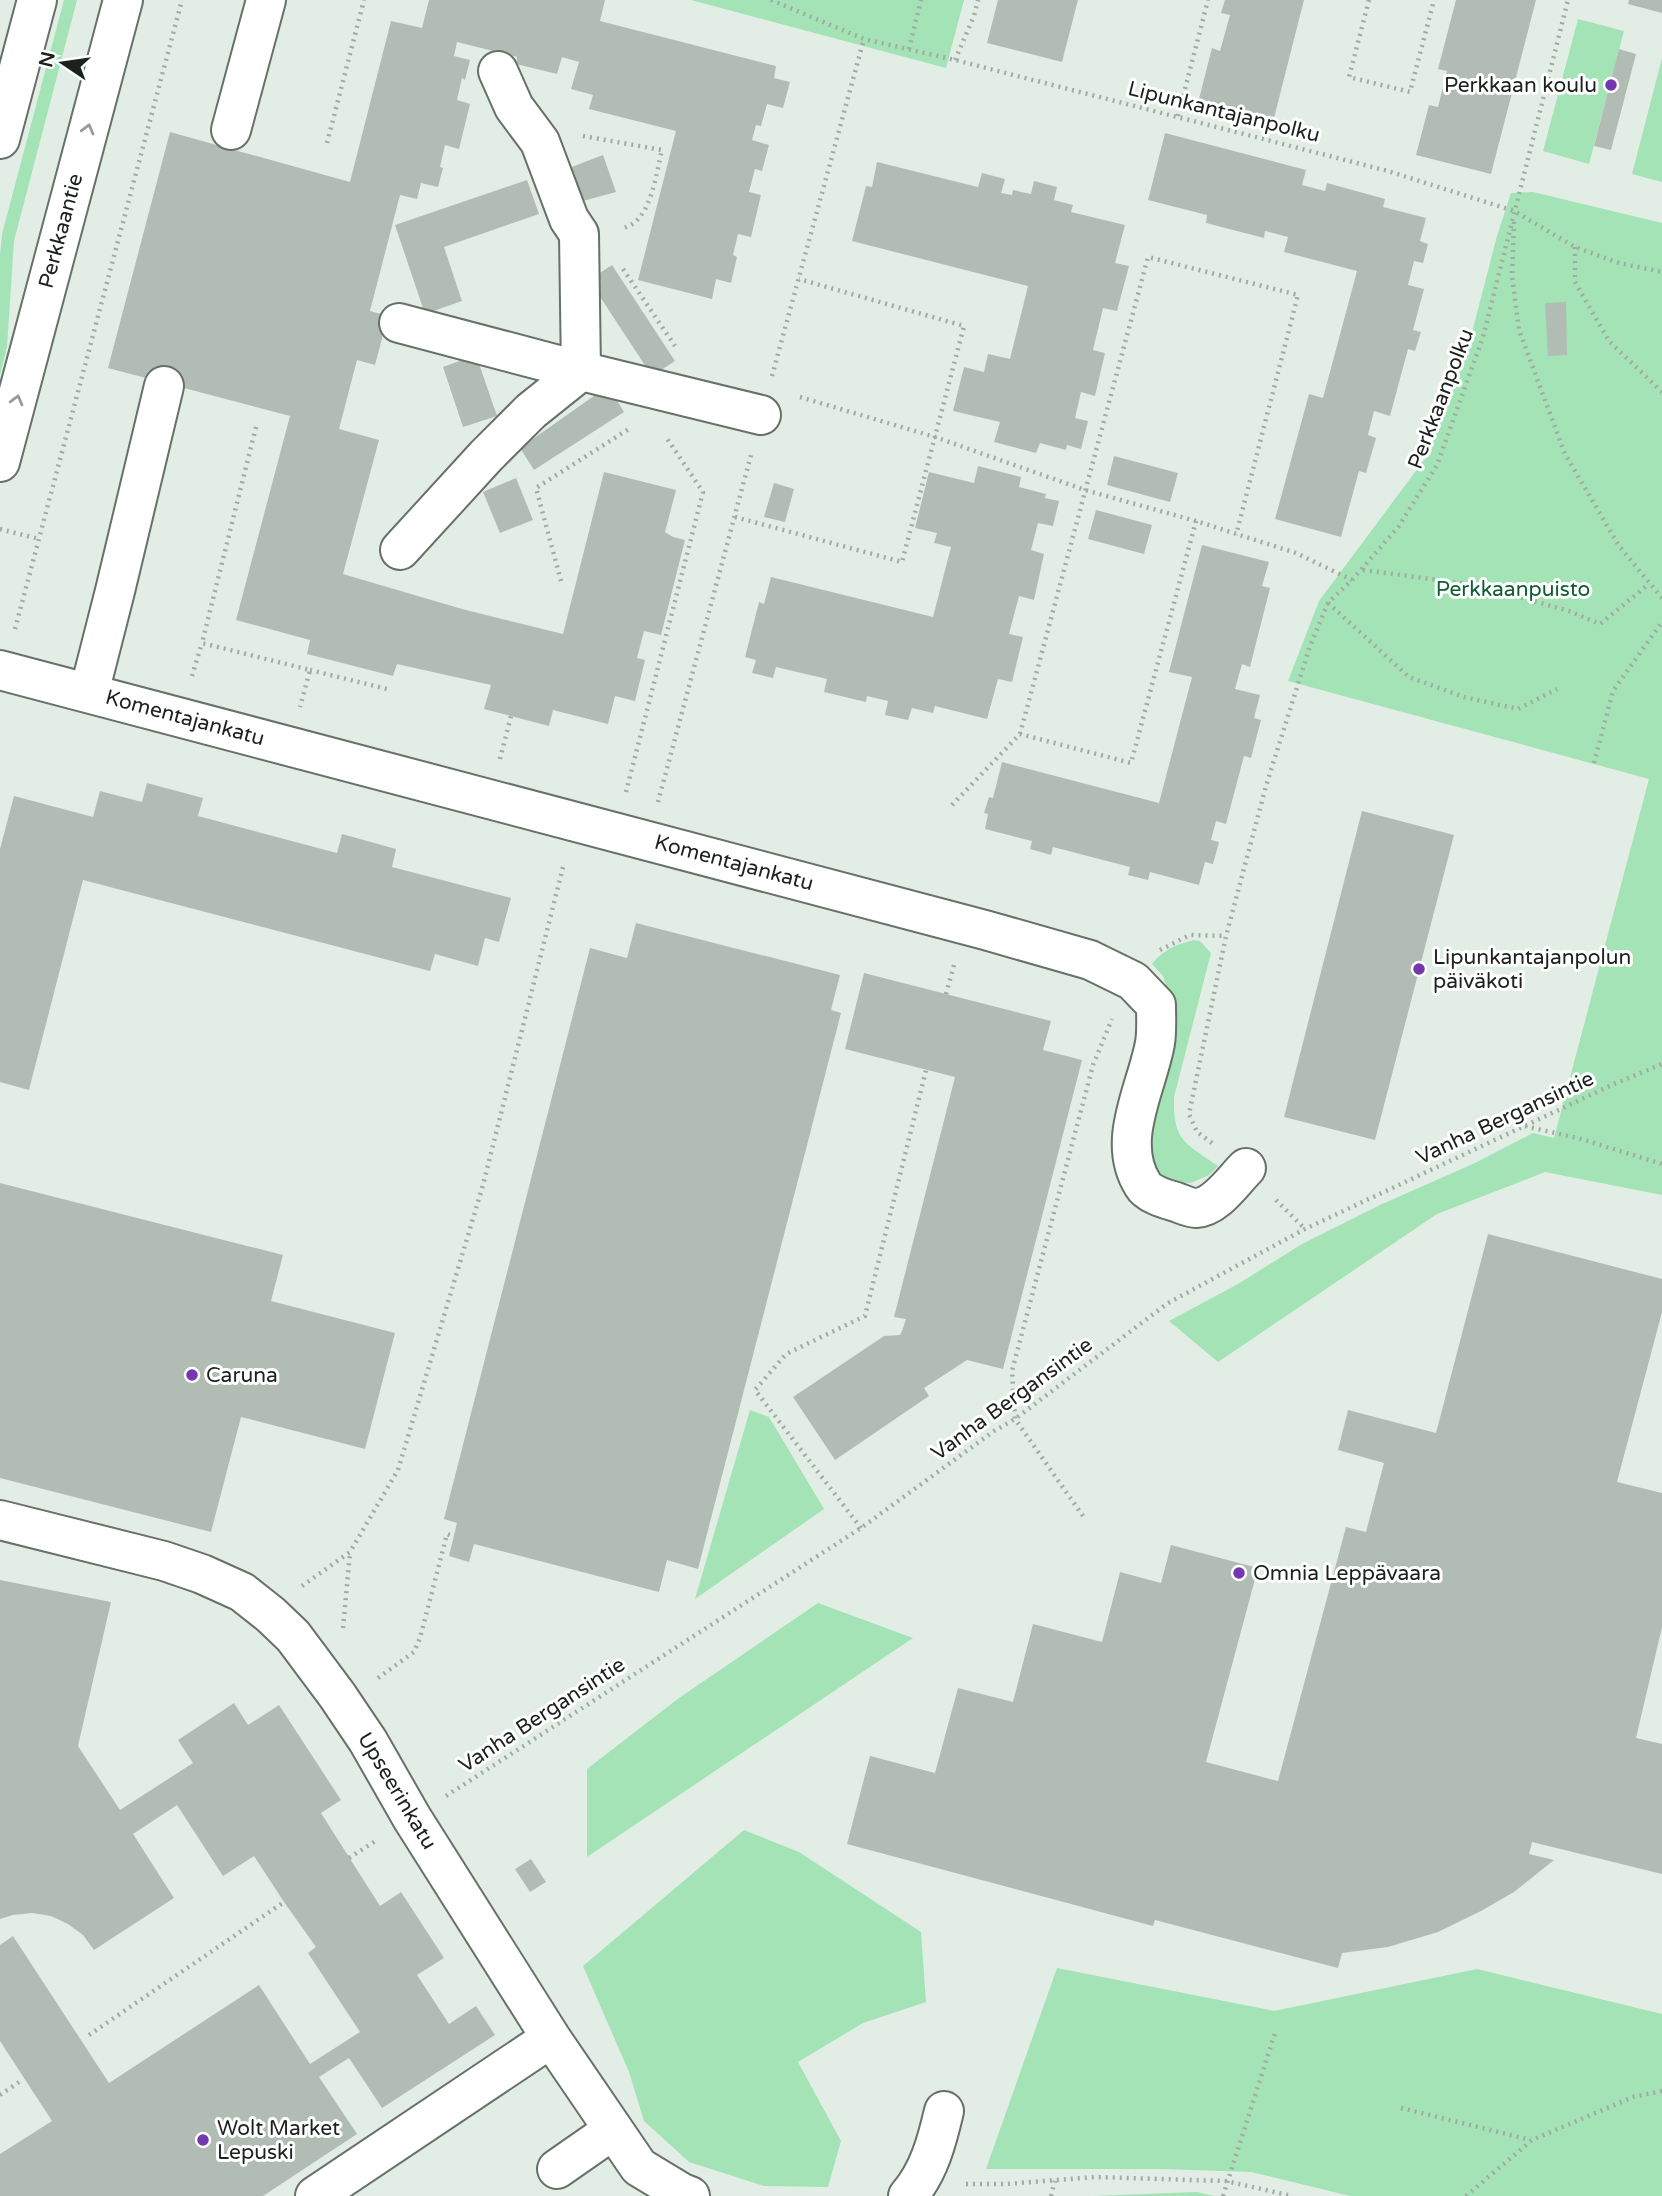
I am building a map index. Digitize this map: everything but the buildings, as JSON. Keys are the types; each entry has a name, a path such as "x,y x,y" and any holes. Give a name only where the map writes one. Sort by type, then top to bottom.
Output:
{"street":[{"path":"0,139 37,0"},
{"name":"Perkkaantie","path":"0,462 123,0"},
{"path":"231,130 266,0"},
{"path":"498,71 514,107 540,142 569,219 579,234 581,371"},
{"path":"399,323 581,371 683,404 765,402"},
{"path":"400,550 531,411 581,371"},
{"path":"89,693 164,386"},
{"name":"Komentajankatu","path":"2,670 998,933 1090,960 1133,981 1156,1005 1155,1042 1134,1119 1132,1142 1144,1187 1164,1199 1195,1208 1205,1206 1219,1197 1246,1168"},
{"name":"Upseerinkatu","path":"0,1520 164,1561 202,1574 242,1592 293,1636 368,1741 412,1818 551,2038 613,2130 639,2167 684,2195"},
{"path":"315,2196 551,2038"},
{"path":"908,2196 920,2182 936,2142 944,2111"},
{"path":"558,2169 613,2130"}],"path":[{"path":"2,670 183,0"},
{"path":"327,143 363,0"},
{"name":"Lipunkantajanpolku","path":"771,0 864,39 1388,171 1514,211 1575,247 1619,263 1662,272"},
{"path":"909,49 921,0"},
{"path":"955,60 978,0"},
{"path":"1178,116 1208,0"},
{"path":"1369,0 1349,77 1410,92 1434,0"},
{"name":"Perkkaanpolku","path":"1305,1229 1246,1168 1197,1132 1189,1114 1226,936 1266,786 1310,646 1328,603 1362,570 1399,526 1437,465 1483,337 1568,0"},
{"path":"648,840 864,39"},
{"path":"526,126 662,150 646,210 628,227 579,234"},
{"path":"1514,211 1512,276 1519,330 1566,454 1619,546 1662,598"},
{"path":"579,234 619,263 683,404 703,492 626,793"},
{"path":"1575,247 1575,282 1609,341 1662,391"},
{"path":"952,805 1020,734 1148,257 1298,295 1236,535"},
{"path":"735,517 902,562 936,437 964,326 799,278"},
{"path":"765,402 936,437 1086,490 1296,553 1352,580"},
{"path":"561,581 536,488 683,404"},
{"path":"190,683 256,427"},
{"path":"1020,734 1131,763 1196,521"},
{"path":"0,529 39,539"},
{"path":"1362,570 1476,585 1569,611 1600,624 1649,584"},
{"path":"1328,603 1409,677 1464,696 1518,709 1557,690"},
{"path":"1594,763 1613,691 1662,622"},
{"path":"202,643 387,689"},
{"path":"298,714 310,670"},
{"path":"498,765 511,716"},
{"path":"271,1615 298,1589 350,1552 398,1470 483,1185 575,821"},
{"path":"946,994 957,954"},
{"path":"1083,1516 1014,1419 1012,1371 1093,1065 1113,1015"},
{"name":"Vanha Bergansintie","path":"412,1818 861,1528 1014,1419 1168,1303 1305,1229 1662,1064"},
{"path":"861,1528 755,1390 786,1354 865,1316 926,1070"},
{"path":"1524,1126 1581,1139 1662,1164"},
{"path":"377,1679 414,1652 447,1535 454,1536"},
{"path":"342,1635 350,1552"},
{"path":"89,2035 284,1902"},
{"path":"1223,2196 1275,2033"},
{"path":"0,2095 19,2082"},
{"path":"1466,2196 1532,2140 1633,2097 1662,2091"},
{"path":"1401,2108 1532,2140"},
{"path":"954,2184 1095,2177 1226,2181 1292,2196"},
{"path":"1051,2196 1055,2181"}],"green space":[{"path":"64,0 77,0 14,241 7,347 0,375 2,234"},
{"path":"691,0 964,0 946,68"},
{"path":"1578,19 1624,31 1589,164 1543,151"},
{"path":"1662,58 1662,182 1632,174"},
{"name":"Perkkaanpuisto","path":"1533,192 1662,223 1662,1195 1545,1172 1437,1214 1218,1362 1169,1321 1238,1284 1302,1244 1380,1205 1475,1163 1533,1133 1554,1138 1649,779 1288,681 1319,601 1427,456 1470,340 1511,193"},
{"path":"1194,940 1200,941 1211,953 1174,1097 1174,1112 1183,1139 1218,1166 1209,1175 1191,1183 1174,1182 1159,1174 1149,1160 1149,1113 1172,1004 1163,976 1152,964 1171,948"},
{"path":"750,1410 769,1417 824,1509 695,1599"},
{"path":"818,1603 913,1638 587,1857 587,1769 679,1698"},
{"path":"744,1830 799,1852 921,1932 926,2002 863,2023 798,2062 841,2141 828,2187 764,2186 689,2162 644,2121 629,2072 583,1966"},
{"path":"1057,1968 1274,2011 1477,1969 1662,2014 1662,2196 1350,2196 1251,2172 986,2169"},
{"path":"1197,2192 1214,2196 1093,2196"}],"place":[{"name":"Perkkaan koulu","path":"1611,85"},
{"name":"Lipunkantajanpolun päiväkoti","path":"1419,969"},
{"name":"Caruna","path":"192,1375"},
{"name":"Omnia Leppävaara","path":"1239,1573"},
{"name":"Wolt Market Lepuski","path":"203,2140"}]}
